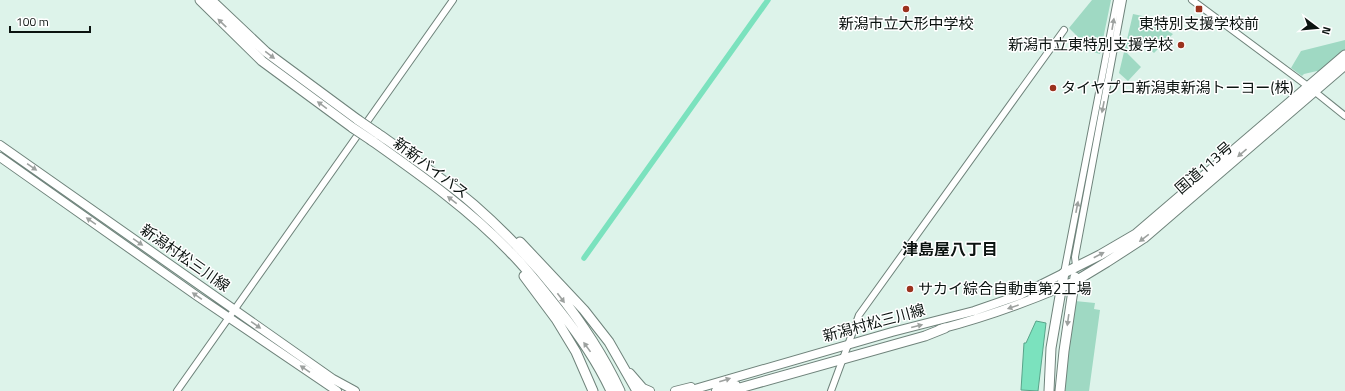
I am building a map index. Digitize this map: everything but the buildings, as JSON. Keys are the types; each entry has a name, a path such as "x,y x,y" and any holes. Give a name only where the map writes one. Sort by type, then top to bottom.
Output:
{"highway":[{"name":"新新バイパス","path":"200,0 262,61 374,136 421,164 474,205 516,244 548,281 598,349 610,380 611,391"},
{"name":"新新バイパス","path":"210,0 266,52 356,124"},
{"name":"国道113号","path":"1062,287 1074,282 1144,238 1312,89 1345,55"},
{"name":"国道113号","path":"1064,273 1100,255 1136,234 1312,89 1345,65"},
{"name":"新新バイパス","path":"374,136 467,212 510,251 540,285 610,380 620,391"},
{"path":"474,205 504,226 529,250 584,310 610,342 638,391"},
{"path":"467,212 506,254 556,319 576,352 593,391"},
{"path":"1060,391 1076,266"},
{"path":"1049,391 1051,348 1064,273"},
{"path":"729,391 925,336 944,328"}],"main road":[{"name":"新潟村松三川線","path":"0,145 333,379 355,391"},
{"name":"新潟村松三川線","path":"0,157 228,318 337,391"},
{"name":"新潟村松三川線","path":"714,388 847,344 974,311 1020,295 1064,273"},
{"name":"新潟村松三川線","path":"944,328 976,320 1062,287"},
{"path":"615,351 634,378 643,388 650,391"},
{"name":"新潟村松三川線","path":"688,391 714,388 843,358"},
{"path":"675,391 705,383 714,388"}],"street":[{"path":"177,391 453,0"},
{"path":"1064,273 1117,0"},
{"path":"1076,266 1075,256 1123,0"},
{"path":"1192,0 1312,89 1345,116"},
{"path":"831,391 847,344 859,315 1064,30"}],"shaded area":[{"path":"1092,0 1111,0 1100,54 1093,52 1069,28"},
{"path":"1133,14 1152,18 1157,25 1173,34 1154,53 1140,40 1127,53 1141,67 1128,81 1119,73"},
{"path":"1345,40 1345,51 1319,73 1317,71 1304,74 1302,76 1291,68 1301,51"},
{"path":"1075,301 1095,303 1094,309 1100,310 1089,391 1065,391"},
{"path":"1036,321 1046,323 1038,391 1021,390 1024,343 1026,343"}],"waterway":[{"path":"584,258 768,0"}],"place":[{"name":"新潟市立大形中学校","path":"906,9"},
{"name":"東特別支援学校前","path":"1199,9"},
{"name":"新潟市立東特別支援学校","path":"1181,45"},
{"name":"タイヤプロ新潟東新潟トーヨー(株)","path":"1053,88"},
{"name":"サカイ綜合自動車第2工場","path":"910,289"}],"district":[{"name":"津島屋八丁目","path":"950,249"}]}
